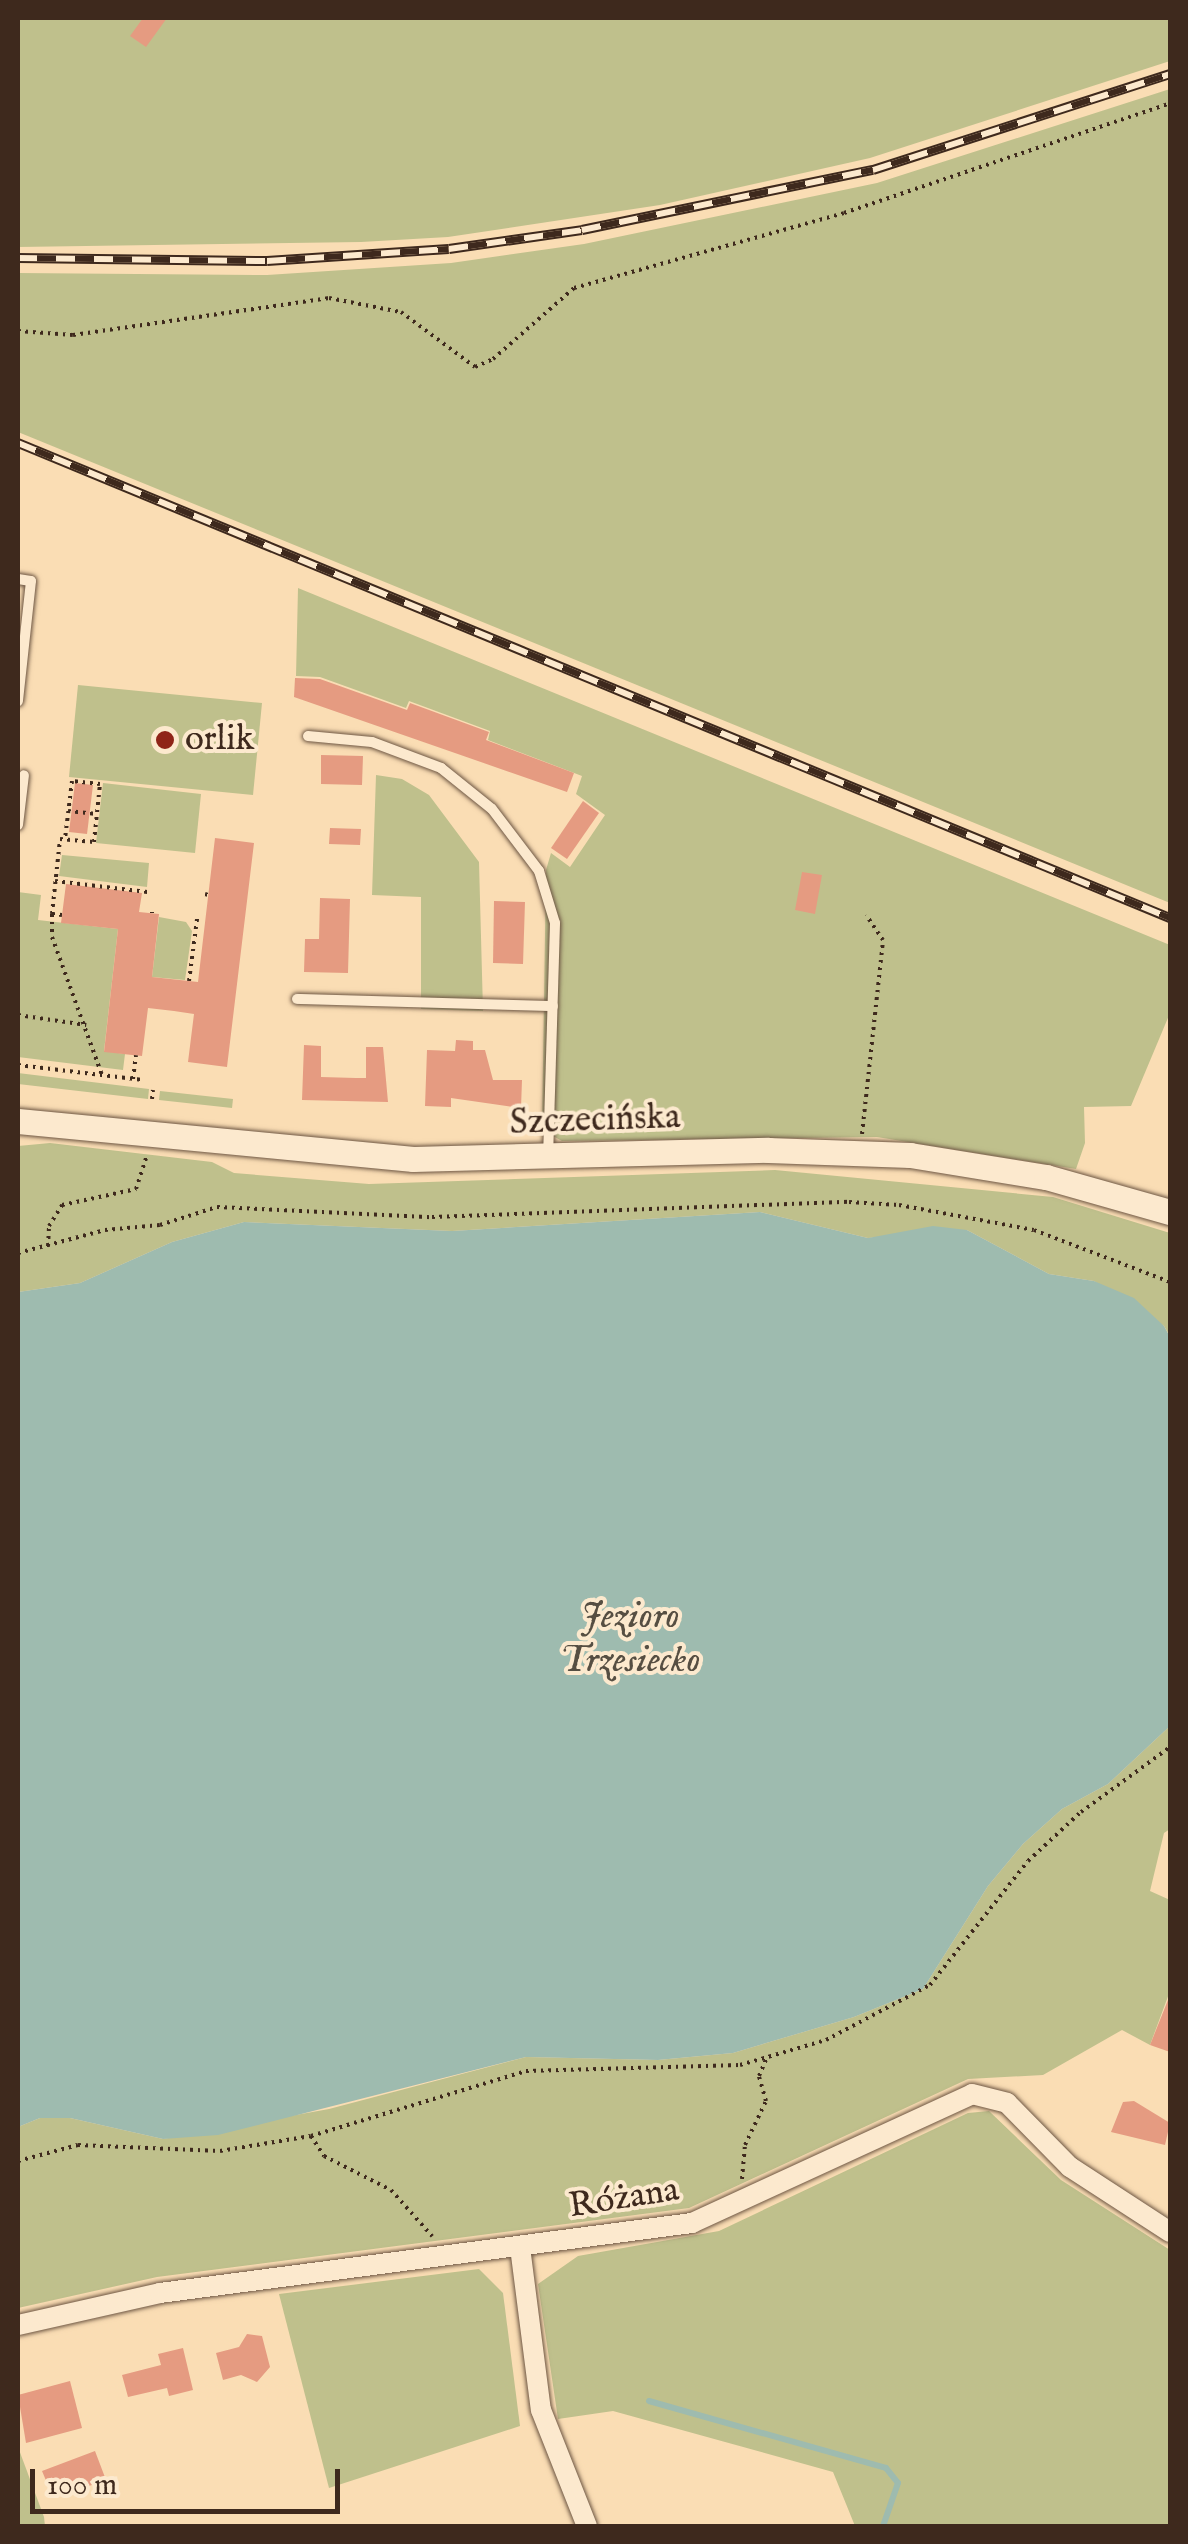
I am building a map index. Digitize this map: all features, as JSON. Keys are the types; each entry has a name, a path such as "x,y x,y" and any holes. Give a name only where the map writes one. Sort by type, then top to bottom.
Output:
{"street":[{"name":"Szczecińska","path":"18,1121 358,1157 860,1152 1005,1168 1170,1212"},
{"name":"Różana","path":"18,2325 160,2293 670,2228 752,2199 984,2094 1007,2103 1070,2168 1170,2232"},
{"path":"520,2247 541,2410 587,2526"}],"lane":[{"path":"18,579 31,580 18,700"},
{"path":"308,736 372,742 441,768 492,809 539,871 553,901 548,1158"},
{"path":"18,825 24,775"},
{"path":"297,999 552,1006"}],"path":[{"path":"18,330 73,335 329,298 402,312 475,367 588,283 844,212 1170,103"},
{"path":"65,839 72,780 100,784 94,842 65,839 60,838 52,937 102,1075"},
{"path":"68,811 97,814"},
{"path":"55,881 147,892"},
{"path":"52,914 62,915"},
{"path":"860,1152 884,940 866,915"},
{"path":"189,981 197,920"},
{"path":"18,1015 86,1024"},
{"path":"133,1079 136,1055"},
{"path":"18,1064 143,1080"},
{"path":"152,1100 153,1090"},
{"path":"48,1246 51,1222 66,1202 138,1188 148,1151"},
{"path":"18,1253 160,1225 216,1207 432,1217 892,1204 1044,1233 1170,1282"},
{"path":"18,2162 78,2145 179,2154 311,2136 526,2071 657,2071 767,2057 826,2040 930,1985 1028,1861 1081,1812 1170,1747"},
{"path":"752,2199 740,2165 766,2101 759,2076 767,2057"},
{"path":"311,2136 324,2156 390,2190 447,2256"}],"green space":[{"path":"18,18 1170,18 1170,61 870,158 660,205 448,237 18,247"},
{"path":"1170,89 1170,903 18,432 18,273 267,275 451,263 584,244 877,183"},
{"path":"298,588 1170,945 1170,1013 1131,1106 1084,1107 1085,1143 1076,1169 877,1137 562,1141 542,1130 546,870 551,853 570,867 605,815 576,794 582,776 488,740 490,731 409,701 406,708 320,677 296,676"},
{"name":"orlik","path":"78,685 262,703 253,795 69,777"},
{"path":"376,775 402,779 429,795 479,862 483,1011 421,1009 421,897 372,895"},
{"path":"103,783 201,794 195,853 96,843"},
{"path":"62,855 149,863 147,887 59,876"},
{"path":"18,892 41,895 38,920 118,929 104,1051 125,1054 123,1070 18,1057"},
{"path":"159,917 186,922 192,931 185,980 152,977"},
{"path":"18,1073 149,1089 148,1099 18,1084"},
{"path":"160,1091 233,1099 232,1108 159,1100"},
{"path":"50,1143 212,1162 234,1173 369,1184 775,1170 1053,1197 1170,1233 1170,1336 1164,1326 1094,1281 1049,1274 967,1230 868,1238 760,1212 452,1231 244,1222 172,1242 80,1283 18,1292 18,1146"},
{"path":"1170,1726 1170,1829 1164,1833 1150,1891 1170,1900 1170,1991 1150,2045 1122,2030 1043,2075 968,2079 689,2208 157,2277 18,2308 18,2127 40,2118 70,2118 163,2139 329,2109 526,2057 658,2060 733,2053 854,2017 923,1989 988,1886 1023,1844 1062,1809 1108,1784"},
{"path":"989,2111 1061,2180 1170,2250 1170,2526 855,2526 833,2472 613,2411 558,2419 538,2284 578,2256 719,2231 968,2113"},
{"path":"479,2269 503,2293 520,2426 329,2488 279,2294"},
{"path":"18,2447 44,2517 45,2526 18,2526"}],"water":[{"name":"Jezioro Trzesiecko","path":"760,1212 868,1238 933,1226 967,1230 1049,1274 1094,1281 1134,1298 1164,1326 1170,1337 1170,1726 1108,1784 1062,1809 1023,1844 988,1886 923,1989 854,2017 733,2053 658,2060 526,2057 218,2135 163,2139 70,2118 40,2118 18,2127 18,1292 80,1283 172,1242 244,1222 452,1231"}],"building":[{"path":"143,18 167,18 146,47 130,36"},
{"path":"295,678 320,679 407,710 410,703 489,732 486,740 574,773 567,792 294,697"},
{"path":"321,755 363,756 362,785 321,784"},
{"path":"75,783 93,785 87,834 69,832"},
{"path":"583,801 599,813 567,859 551,848"},
{"path":"330,828 361,829 360,845 329,844"},
{"path":"215,838 254,843 227,1067 188,1062 194,1014 174,1011 148,1008 142,1056 104,1052 118,929 61,923 66,884 142,893 139,912 159,914 152,977 198,982"},
{"path":"802,872 822,875 815,914 795,910"},
{"path":"320,898 350,899 348,973 304,972 305,939 319,939"},
{"path":"494,901 525,902 523,964 493,963"},
{"path":"456,1040 473,1041 473,1050 485,1050 493,1080 522,1080 521,1108 451,1098 451,1107 425,1106 427,1050 455,1051"},
{"path":"304,1045 321,1046 321,1077 356,1078 366,1078 366,1047 383,1047 388,1102 302,1100"},
{"path":"1170,1995 1170,2052 1150,2045"},
{"path":"1134,2101 1170,2123 1165,2145 1111,2132 1123,2102"},
{"path":"247,2334 262,2336 270,2367 257,2382 241,2375 223,2380 216,2353 239,2347"},
{"path":"183,2348 193,2390 169,2396 167,2388 128,2397 122,2375 161,2365 158,2354"},
{"path":"70,2381 82,2428 26,2443 18,2395"},
{"path":"95,2451 106,2480 72,2492 69,2483 50,2490 42,2471"}],"waterway":[{"path":"649,2401 886,2468 898,2483 883,2526"}],"railway":[{"path":"18,258 267,261 449,249 582,230 873,170 1170,74"},
{"path":"18,443 1170,918"}],"place":[{"name":"orlik","path":"165,740"}]}
